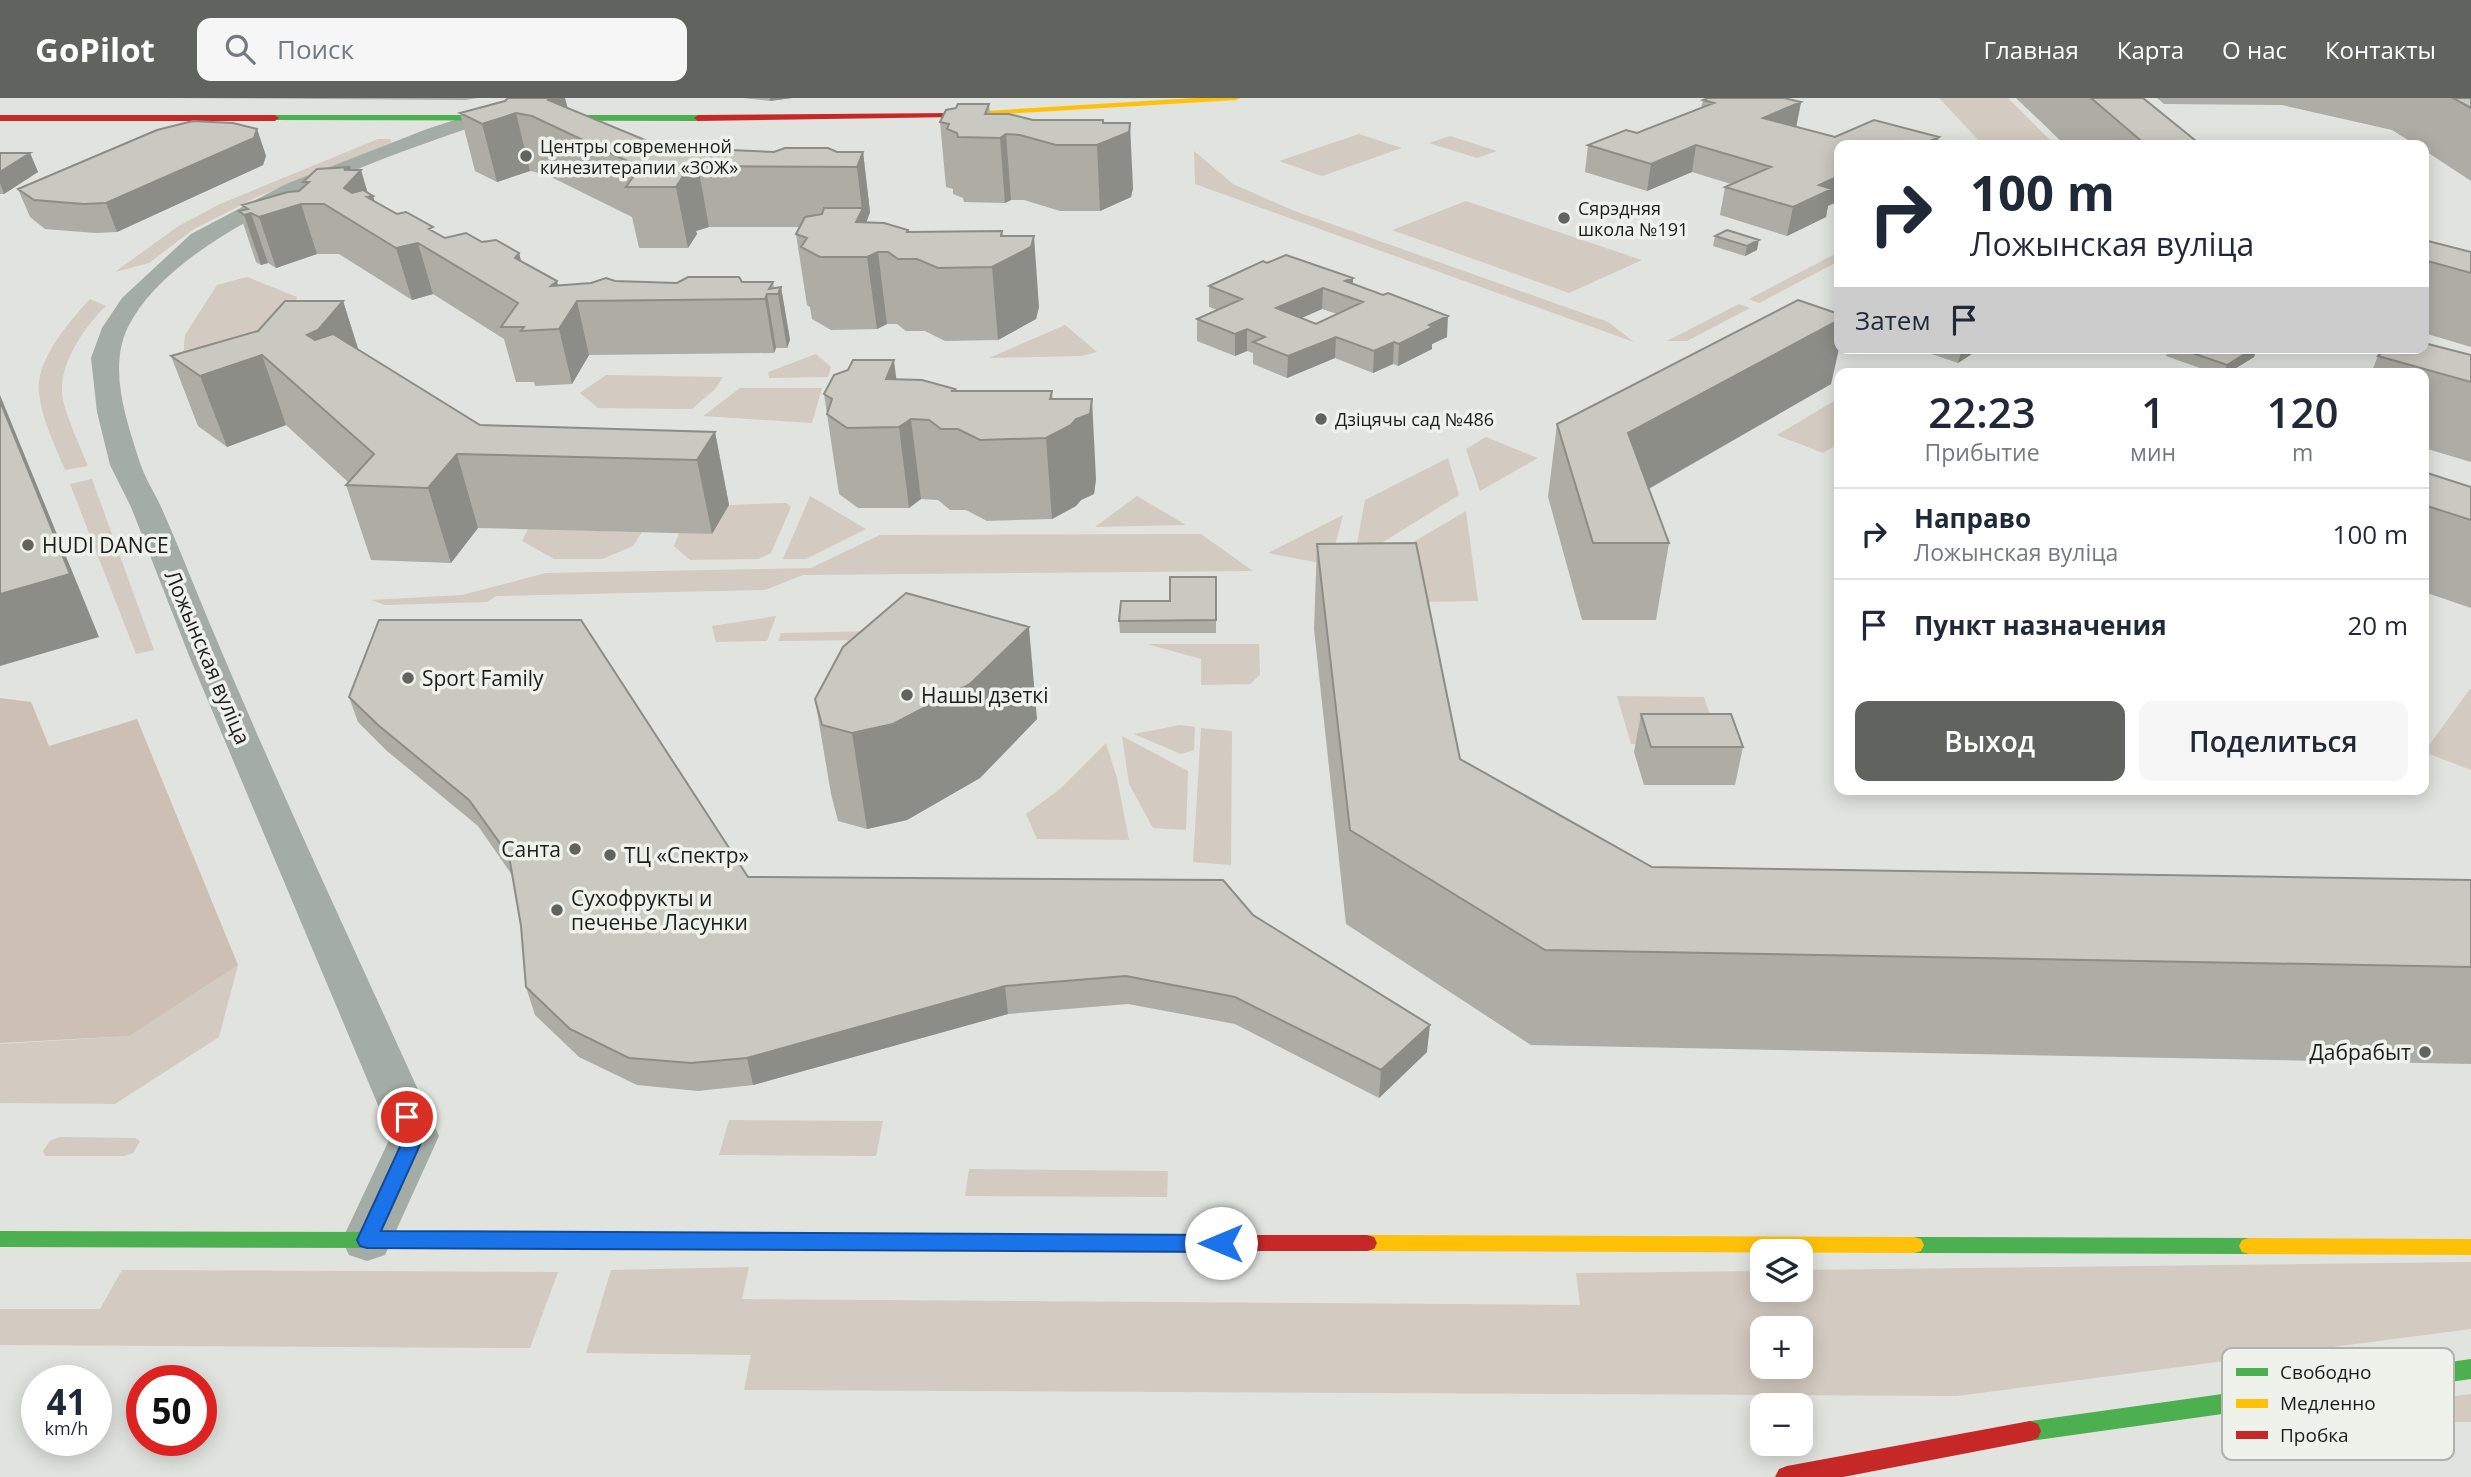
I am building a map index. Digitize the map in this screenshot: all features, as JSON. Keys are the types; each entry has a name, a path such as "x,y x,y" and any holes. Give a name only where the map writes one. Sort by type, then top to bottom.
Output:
{"main road":[{"path":"550,98 545,107 547,109 592,118"},
{"path":"480,118 891,118 1058,111 1236,98"},
{"path":"0,118 434,127"},
{"path":"0,1239 2471,1247"},
{"path":"1787,1477 2017,1433 2222,1405"}],"street":[{"name":"Ложынская вуліца","path":"367,1240 415,1136 212,670 146,507 125,465 111,412 104,358 115,328 131,303 200,239 294,189 434,127 480,118 542,98"}],"shaded area":[{"path":"1939,98 2008,98 2050,140 1978,140"},
{"path":"1359,134 1402,148 1322,176 1279,161"},
{"path":"1450,136 1497,151 1477,158 1429,143"},
{"path":"378,139 390,139 391,143 259,196 194,229 149,263 115,272 177,227 220,204"},
{"path":"1194,151 1233,184 1292,210 1608,322 1634,342 1195,184"},
{"path":"1466,201 1642,260 1569,293 1392,230"},
{"path":"1834,255 1834,264 1759,303 1749,299"},
{"path":"247,277 297,297 291,324 181,379 185,335 217,285"},
{"path":"90,299 106,306 75,345 62,381 63,400 88,466 65,470 43,413 39,380 42,367 56,342"},
{"path":"1739,304 1750,308 1687,341 1667,341"},
{"path":"1065,325 1097,352 1081,356 989,358"},
{"path":"816,354 831,367 828,377 769,378 768,372"},
{"path":"606,375 723,377 715,389 692,409 598,408 580,393"},
{"path":"740,388 822,388 812,423 703,416"},
{"path":"1834,401 1834,446 1823,453 1777,435"},
{"path":"1486,437 1538,458 1480,491 1466,449"},
{"path":"1448,458 1459,495 1354,560 1365,500"},
{"path":"92,479 154,650 136,654 70,484"},
{"path":"810,496 866,529 806,559 783,559"},
{"path":"1137,496 1186,525 1095,527"},
{"path":"786,503 791,507 771,553 758,559 690,560 674,546 679,533 712,534 729,505"},
{"path":"1466,511 1478,601 1361,603 1364,571"},
{"path":"1343,515 1330,565 1268,553"},
{"path":"528,529 642,532 633,546 602,559 554,559 522,541"},
{"path":"1201,534 1253,571 803,575 765,590 496,596 487,602 385,605 371,600 462,595 546,573 811,568 880,535"},
{"path":"776,616 767,641 716,642 712,626"},
{"path":"879,631 877,640 778,641 781,633"},
{"path":"1147,644 1259,644 1260,675 1250,684 1201,685 1201,659"},
{"path":"2471,689 2471,770 2429,754 2429,745"},
{"path":"1617,696 1704,697 1720,745 1631,744"},
{"path":"0,698 31,702 49,746 137,719 238,965 130,1036 0,1043"},
{"path":"1180,725 1195,727 1194,750 1181,754 1134,734"},
{"path":"1201,728 1232,731 1231,865 1193,862"},
{"path":"1122,736 1188,771 1186,830 1153,828 1129,784"},
{"path":"1106,743 1117,778 1129,840 1037,839 1026,814 1060,789"},
{"path":"238,965 219,1037 115,1104 0,1103 0,1044 130,1036"},
{"path":"729,1120 883,1121 876,1156 719,1155"},
{"path":"59,1137 135,1138 140,1141 133,1153 124,1156 45,1156 43,1151 50,1141"},
{"path":"969,1169 1168,1171 1167,1197 965,1196"},
{"path":"2471,1262 2471,1329 2325,1348 2222,1348 2222,1361 1957,1396 1813,1395 1813,1393 1750,1395 744,1390 751,1355 586,1353 611,1270 749,1267 742,1299 1580,1305 1576,1273 1750,1271 1750,1302 1813,1302 1813,1270"},
{"path":"122,1270 558,1272 530,1348 0,1345 0,1309 100,1309"},
{"path":"2471,1394 2471,1422 2454,1422 2454,1396"}],"building":[{"path":"508,98 550,98 548,100 674,152 706,152 708,149 774,152 785,148 828,148 837,152 863,152 857,167 698,166 681,172 685,173 676,187 626,187 640,167 532,116 516,113 482,124 460,113"},
{"path":"1784,98 1801,102 1763,118 1835,137 1874,120 1939,137 1932,140 1834,140 1834,178 1819,185 1832,189 1793,207 1725,187 1771,167 1696,145 1651,164 1588,145 1626,130 1637,133 1714,103 1703,100"},
{"path":"2091,98 2143,98 2195,140 2140,140"},
{"path":"2453,98 2471,98 2471,108"},
{"path":"958,104 989,104 985,114 1009,114 1033,120 1103,120 1103,123 1130,123 1129,132 1097,145 1056,145 1006,134 1000,138 958,137 957,133 947,129 949,124 940,122 946,110 956,108"},
{"path":"193,121 233,123 257,129 254,138 106,203 34,200 18,189 157,130"},
{"path":"0,153 30,153 0,172"},
{"path":"350,167 344,170 361,170 344,188 352,193 363,190 373,196 367,197 397,214 406,212 433,227 429,229 445,238 466,233 482,242 496,240 519,253 515,258 557,281 551,286 591,283 606,278 615,281 677,283 688,277 739,277 742,282 773,282 769,289 781,287 778,294 767,294 765,299 577,301 559,329 521,331 524,327 501,327 518,303 418,243 396,248 324,204 301,204 259,217 251,213 244,215 239,211 248,209 242,205 299,191 309,182 303,182 317,169"},
{"path":"824,208 863,208 856,222 884,223 908,230 907,232 1002,231 1001,236 1034,236 1031,247 992,267 938,268 917,259 898,259 888,252 878,252 867,257 820,257 801,247 807,238 796,234 805,217 822,214"},
{"path":"1727,230 1759,240 1747,246 1715,236"},
{"path":"2429,241 2471,252 2471,273 2429,261"},
{"path":"1286,255 1353,278 1345,281 1383,295 1388,293 1448,316 1429,325 1433,327 1399,344 1394,342 1374,351 1336,337 1288,356 1253,342 1265,337 1247,329 1235,334 1197,319 1242,299 1209,286 1263,261 1267,263","holes":["1323,288 1363,302 1316,324 1276,308"]},
{"path":"1798,300 1834,312 1834,323 1628,433 1669,543 1593,543 1557,424"},
{"path":"285,301 343,301 318,330 307,335 315,340 333,334 480,425 715,432 697,460 457,454 428,488 346,485 374,454 262,355 200,376 171,356 258,331"},
{"path":"2429,344 2471,355 2471,382 2429,370 2429,368 2378,356 2429,354"},
{"path":"2195,354 2244,354 2227,365"},
{"path":"853,360 894,360 886,379 922,380 955,389 951,391 1052,391 1050,399 1092,399 1090,414 1076,419 1071,425 1046,438 980,440 958,429 941,429 929,420 911,419 899,427 847,428 827,414 832,399 824,394 834,375 848,370"},
{"path":"0,401 70,574 0,594"},
{"path":"2429,474 2471,487 2471,520 2429,507"},
{"path":"1416,543 1460,759 1652,867 2471,880 2471,967 1545,950 1350,830 1317,544"},
{"path":"1170,577 1216,577 1216,620 1119,621 1121,601 1170,601"},
{"path":"906,593 1029,627 970,684 893,724 852,733 822,725 815,699 843,647"},
{"name":"ТЦ «Спектр»","path":"379,620 581,620 748,877 1223,880 1253,915 1430,1025 1381,1070 1235,997 1126,976 1005,986 747,1058 691,1063 629,1058 570,1029 526,987 521,926 509,856 469,800 378,725 349,697"},
{"path":"1641,714 1731,714 1743,747 1651,747"}],"traffic: fast":[{"path":"275,118 698,118"},
{"path":"0,1239 386,1240"},
{"path":"677,1241 1149,1243"},
{"path":"1914,1245 2249,1246"},
{"path":"2454,1371 2471,1369"},
{"path":"2030,1431 2222,1404"}],"traffic: slow":[{"path":"953,115 1236,98"},
{"path":"1367,1243 1914,1245"},
{"path":"2249,1246 2471,1247"}],"traffic: jam":[{"path":"698,118 953,115"},
{"path":"0,118 275,118"},
{"path":"386,1240 677,1241"},
{"path":"1149,1243 1367,1243"},
{"path":"1787,1477 2030,1431"}],"place":[{"name":"Центры современной кинезитерапии «ЗОЖ»","path":"526,156"},
{"name":"Сярэдняя школа №191","path":"1564,218"},
{"name":"Дзіцячы сад №486","path":"1321,419"},
{"name":"HUDI DANCE","path":"28,545"},
{"name":"Sport Family","path":"408,678"},
{"name":"Нашы дзеткі","path":"907,695"},
{"name":"Санта","path":"575,849"},
{"name":"ТЦ «Спектр»","path":"610,855"},
{"name":"Сухофрукты и печенье Ласунки","path":"557,910"},
{"name":"Дабрабыт","path":"2425,1052"}],"route":[{"path":"407,1117 415,1136 367,1240 1221,1243"}]}
